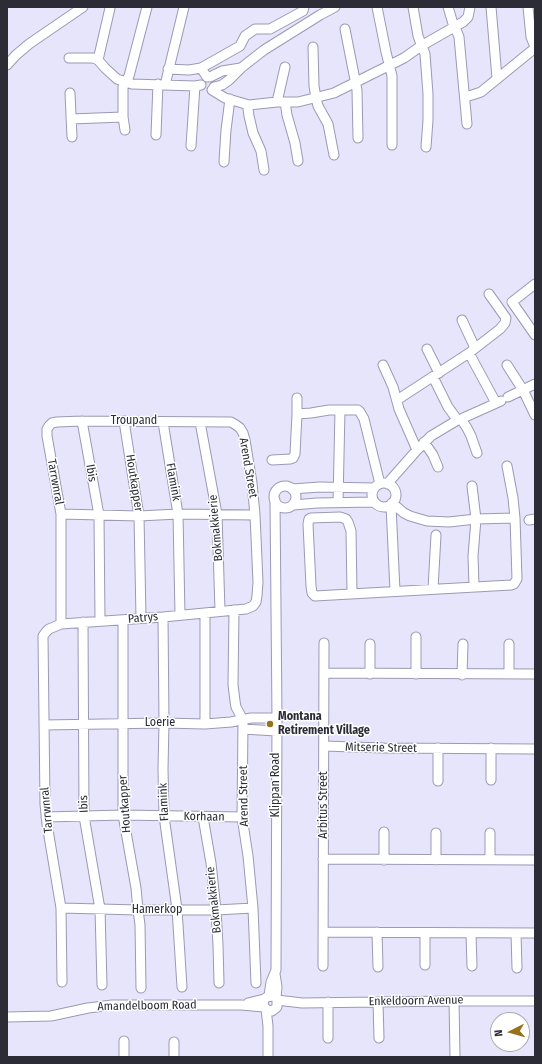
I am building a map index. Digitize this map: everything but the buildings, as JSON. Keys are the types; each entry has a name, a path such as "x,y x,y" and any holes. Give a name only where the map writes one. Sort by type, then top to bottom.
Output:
{"street":[{"path":"7,64 29,44 83,7"},
{"path":"125,130 123,117 123,87 129,76 147,7"},
{"path":"156,135 161,84 168,69 184,7"},
{"path":"168,69 190,70 201,68 240,46 245,36 254,29 270,29 303,11 304,7"},
{"path":"213,88 222,85 229,80 241,68 264,50 334,7"},
{"path":"377,7 392,76 392,145"},
{"path":"413,7 418,36 425,54 428,94 426,147"},
{"path":"448,7 454,27 458,32 459,37 467,124"},
{"path":"213,88 225,98 249,105 298,102 334,93 404,58 421,46 466,20 470,7"},
{"path":"491,7 497,78"},
{"path":"465,97 481,92 535,47 531,37 528,7"},
{"path":"98,60 110,8"},
{"path":"345,29 357,97 358,138"},
{"path":"313,47 314,86 316,98 318,106 328,124 334,155"},
{"path":"69,58 93,58 98,60 117,79 132,84 214,81 213,88"},
{"path":"191,146 203,81 201,68"},
{"path":"203,81 222,71 241,68"},
{"path":"285,68 281,102 287,115 295,143 298,161"},
{"path":"70,93 72,137"},
{"path":"224,162 230,99"},
{"path":"249,105 249,116 253,133 261,151 264,170"},
{"path":"71,119 123,117"},
{"path":"535,284 512,302 535,335"},
{"path":"397,400 472,351 500,329 506,321 506,318 489,294"},
{"path":"462,320 472,351 502,400"},
{"path":"427,348 448,407 467,428 476,453"},
{"path":"383,364 393,387 399,409 417,450"},
{"path":"507,365 523,390 535,415"},
{"path":"374,502 338,502 293,505 286,508 279,506 275,500 275,493 279,488 286,486 292,489 380,485 394,488 395,500 386,507 377,505 374,502 372,495 380,485 431,436 459,420 535,384"},
{"path":"272,460 293,458 296,448 297,398"},
{"path":"297,414 307,414 329,410 358,410 362,414 365,424 380,485"},
{"path":"338,502 340,410"},
{"name":"Troupand","path":"47,436 47,429 52,423 82,421 231,422"},
{"name":"Ibis","path":"82,421 99,515 100,621"},
{"name":"Houtkapper","path":"124,421 139,516 141,618"},
{"name":"Flamink","path":"163,422 178,514 180,615"},
{"name":"Bokmakkierie","path":"200,422 217,514 220,611"},
{"name":"Arend Street","path":"231,422 240,428 245,440 255,514 258,557 257,596 256,602 253,606 246,609"},
{"name":"Tarrwnral","path":"47,436 61,514 61,624"},
{"path":"424,442 433,455 438,467"},
{"path":"352,594 350,531 348,522 340,516 309,519 311,586 312,593 315,596 352,594 395,591 433,589 474,586 511,585 516,582 515,518 507,466"},
{"path":"472,486 476,519 473,556 474,586"},
{"path":"292,489 296,495 293,505"},
{"name":"Klippan Road","path":"268,1057 268,1026 271,1003 271,982 275,972 275,500"},
{"path":"391,504 410,516 427,521 449,522 476,519 515,518"},
{"path":"391,504 395,591"},
{"name":"Klippan Road","path":"275,525 283,507"},
{"path":"61,514 139,516 178,514 255,514"},
{"path":"433,589 436,536"},
{"name":"Patrys","path":"43,636 49,629 61,624 163,617 246,609"},
{"name":"Arend Street","path":"234,610 233,684 236,707 243,725 242,817 253,908 256,983"},
{"path":"205,613 205,724"},
{"name":"Flamink","path":"163,617 164,816 177,909 182,987"},
{"name":"Houtkapper","path":"123,620 123,815 136,888 140,925 141,988"},
{"name":"Ibis","path":"83,622 84,816 100,909 102,985"},
{"name":"Tarrwnral","path":"43,636 46,817 61,908 62,982"},
{"path":"416,637 416,674"},
{"name":"Arbitus Street","path":"323,966 324,643"},
{"path":"370,644 370,674"},
{"path":"462,674 463,644"},
{"path":"508,674 509,644"},
{"path":"324,673 535,674"},
{"name":"Loerie","path":"243,725 251,718 276,718"},
{"name":"Loerie","path":"44,725 123,723 205,724 231,722 276,731"},
{"name":"Mitserie Street","path":"324,746 535,749"},
{"path":"438,748 438,781"},
{"path":"491,780 492,748"},
{"name":"Korhaan","path":"46,817 123,815 242,817"},
{"name":"Bokmakkierie","path":"203,817 211,863 216,910 219,983"},
{"path":"384,832 384,860"},
{"path":"436,833 436,860"},
{"path":"490,833 490,860"},
{"path":"323,859 535,860"},
{"name":"Hamerkop","path":"61,908 138,910 216,910 253,908"},
{"path":"323,932 535,933"},
{"path":"377,932 378,966"},
{"path":"425,933 425,965"},
{"path":"472,933 472,966"},
{"path":"516,933 517,968"},
{"path":"454,1001 455,1057"},
{"name":"Enkeldoorn Avenue","path":"271,1003 535,1001"},
{"path":"328,1002 328,1038"},
{"path":"378,1002 379,1038"},
{"name":"Amandelboom Road","path":"7,1017 51,1016 88,1008 112,1005 271,1003"},
{"path":"124,1040 124,1057"},
{"path":"174,1042 174,1057"}],"place":[{"name":"Montana Retirement Village","path":"270,724"}]}
